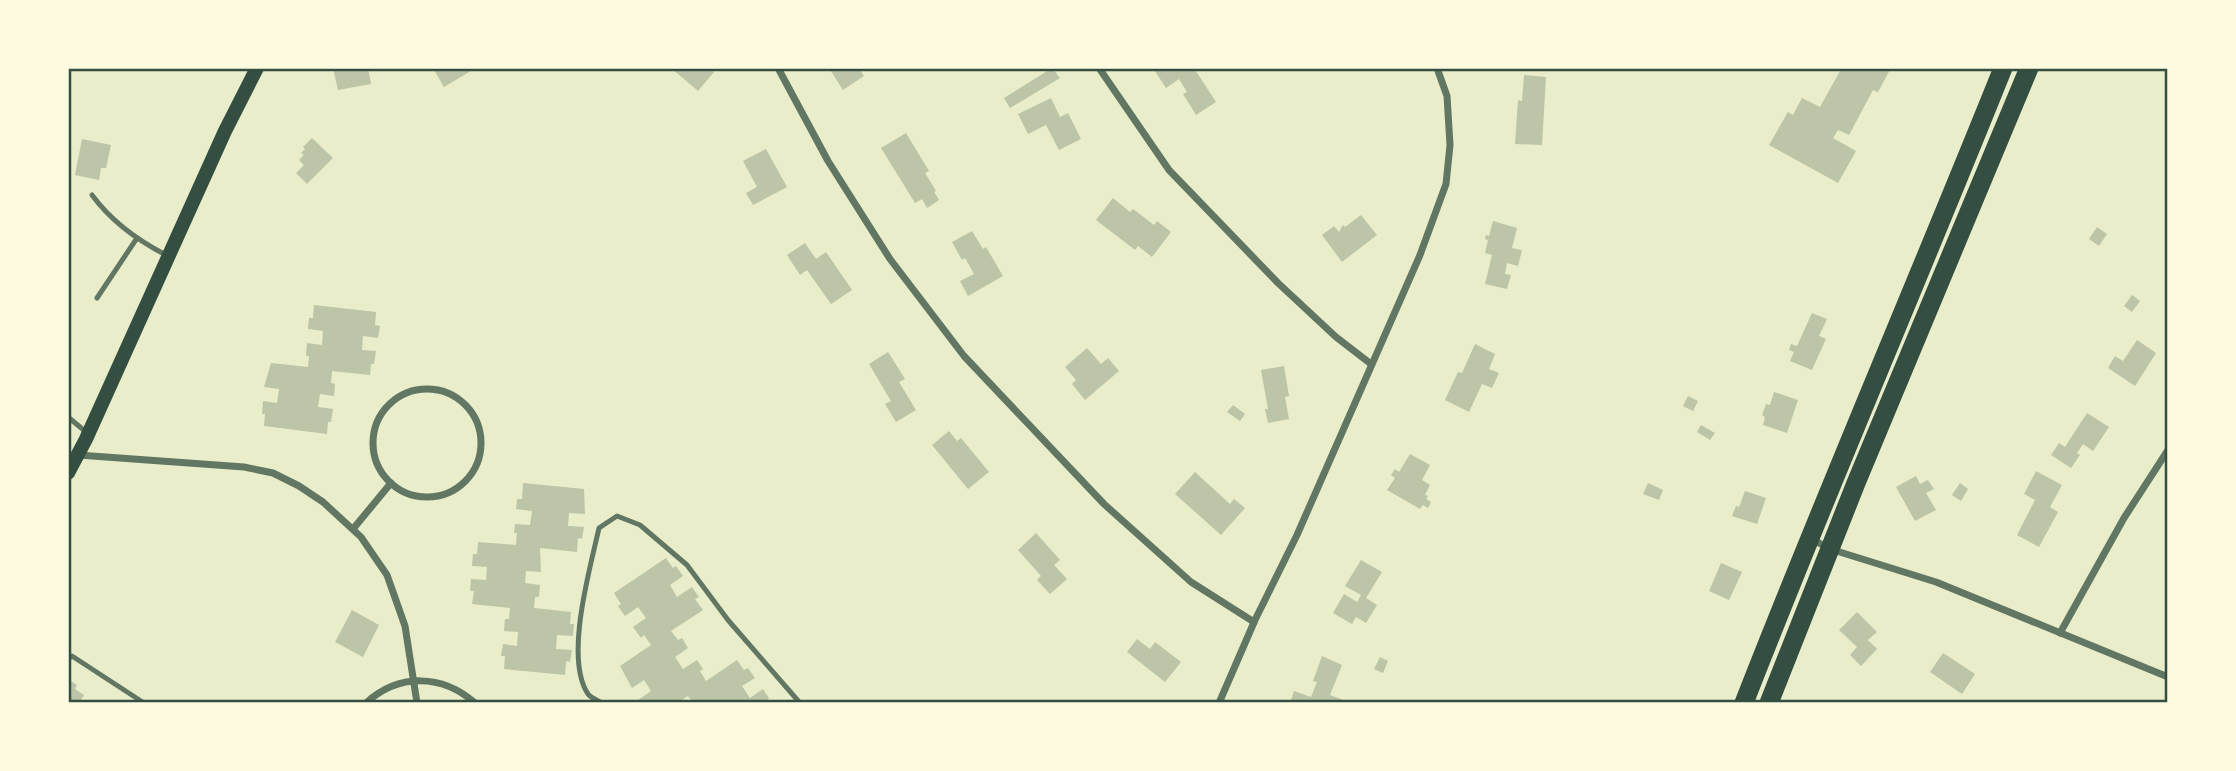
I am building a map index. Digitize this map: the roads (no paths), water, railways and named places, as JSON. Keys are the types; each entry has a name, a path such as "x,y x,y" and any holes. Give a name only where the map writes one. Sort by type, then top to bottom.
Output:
{"highway":[{"path":"1744,703 2003,68"},
{"path":"1769,703 2029,68"}],"main road":[{"path":"68,473 89,433 225,131 257,68"}],"street":[{"path":"778,68 828,161 890,259 964,356 1104,505 1191,582 1254,622"},
{"path":"1099,68 1170,170 1203,206 1278,283 1336,337 1371,364"},
{"path":"1219,703 1254,622 1297,536 1420,255 1446,184 1450,145 1447,96 1437,68"},
{"path":"430,389 455,396 466,404 474,415 481,436 479,457 469,476 452,491 431,496 410,494 391,483 376,461 374,435 377,422 393,401 417,390 430,389"},
{"path":"2060,633 2124,518 2168,450"},
{"path":"78,455 244,467 273,473 323,502 353,529 375,555 387,575 397,599 411,652 417,703"},
{"path":"353,529 391,483"},
{"path":"1810,538 1830,549 1936,582 2168,677"},
{"path":"366,703 381,691 413,680 448,685 475,703"}],"lane":[{"path":"92,195 109,215 137,238 169,257"},
{"path":"97,298 137,238"},
{"path":"68,417 89,433"},
{"path":"602,703 589,696 578,671 581,610 599,528 617,516 640,525 687,565 728,620 800,703"},
{"path":"68,659 72,656 144,703"}]}
